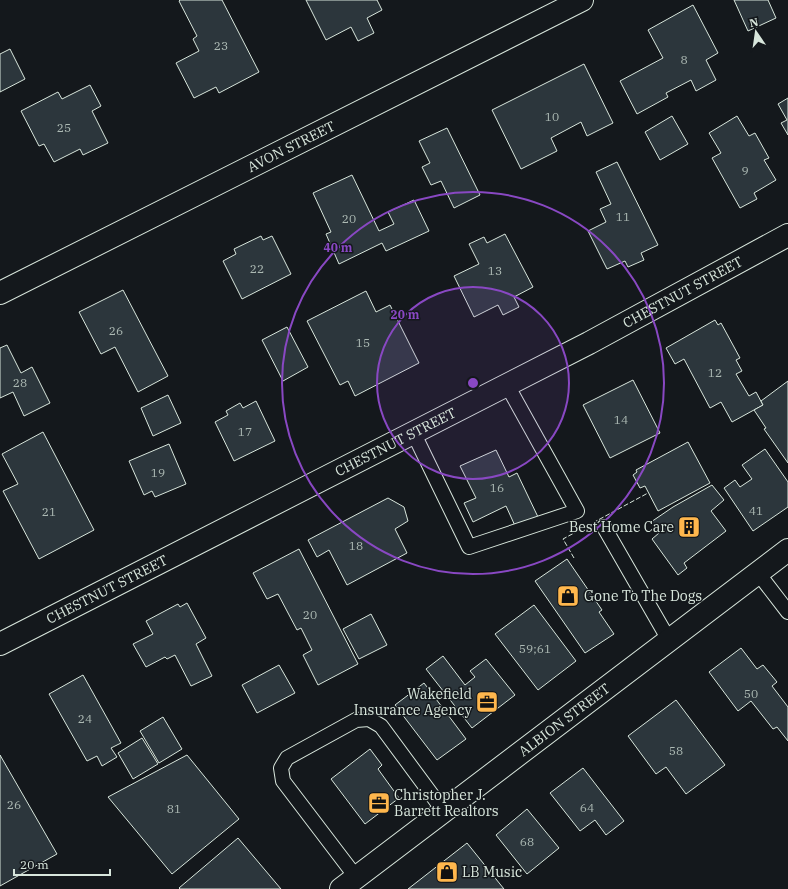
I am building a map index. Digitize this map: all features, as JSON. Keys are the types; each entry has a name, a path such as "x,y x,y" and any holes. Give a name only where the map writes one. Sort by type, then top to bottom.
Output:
{"street":[{"name":"AVON STREET","path":"0,293 582,0"},
{"name":"CHESTNUT STREET","path":"0,644 647,312 788,235"},
{"name":"ALBION STREET","path":"348,883 788,550"}],"lane":[{"path":"413,432 469,547 577,511 507,384"},
{"path":"604,527 669,640"},
{"path":"758,573 788,612"},
{"path":"348,883 285,784 281,772 282,764 288,758 356,720 369,718 381,726 443,810"}],"building":[{"path":"222,0 259,72 219,93 216,87 194,98 176,63 199,51 193,39 197,36 179,1"},
{"path":"306,0 377,0 382,10 367,18 374,33 358,41 351,27 326,40"},
{"path":"734,0 768,0 776,18 748,31"},
{"path":"693,5 718,53 706,60 716,80 696,91 691,80 666,93 668,97 637,114 620,81 663,58 648,30"},
{"path":"10,49 25,79 0,92 0,54"},
{"path":"584,64 613,123 587,136 581,122 551,138 557,151 521,169 492,110"},
{"path":"90,85 101,106 92,111 108,143 83,155 80,149 54,162 44,144 39,146 21,111 58,92 62,99"},
{"path":"788,98 788,135 781,123 787,120 778,104"},
{"path":"672,116 688,144 660,160 645,132"},
{"path":"737,116 749,136 755,133 769,158 764,160 776,180 754,193 757,199 740,208 712,158 721,153 709,133"},
{"path":"447,128 480,195 454,208 441,181 431,185 422,167 430,163 419,141"},
{"path":"617,162 658,245 641,253 644,260 628,267 625,261 607,269 588,231 606,222 600,209 611,204 596,172"},
{"path":"352,175 379,231 394,224 388,212 414,200 429,231 386,251 382,243 339,264 326,234 331,232 313,193"},
{"path":"505,234 533,287 514,297 519,307 503,315 498,305 474,317 454,276 479,264 469,244 484,237 487,243"},
{"path":"261,236 263,240 272,236 291,274 242,299 223,261 236,254 234,249"},
{"path":"123,290 168,376 138,392 115,347 101,354 79,312"},
{"path":"366,291 376,312 390,305 419,363 355,396 348,381 340,385 307,321"},
{"path":"715,320 718,325 721,323 740,358 736,360 742,371 736,374 749,396 756,392 763,405 732,422 721,402 710,408 684,359 675,364 666,348"},
{"path":"287,327 308,367 283,381 262,340"},
{"path":"7,345 21,373 32,367 50,403 24,416 13,392 0,398 0,348"},
{"path":"633,380 660,433 610,458 583,405"},
{"path":"788,381 788,463 764,429 766,428 754,410 763,405 761,401"},
{"path":"168,395 181,423 153,436 141,408"},
{"path":"256,401 275,441 234,461 215,422 228,415 226,411 240,403 243,408"},
{"path":"43,432 94,530 39,559 3,491 18,484 2,454"},
{"path":"688,442 710,483 658,511 645,486 640,488 633,475 637,472 636,470"},
{"path":"169,444 186,484 155,497 152,491 144,495 129,461"},
{"path":"765,449 788,482 788,507 753,531 724,488 735,480 740,487 752,479 742,465"},
{"path":"496,450 509,477 517,473 538,517 516,528 506,506 473,522 464,503 476,498 460,466"},
{"name":"Best Home Care","path":"712,485 724,500 711,511 726,531 684,563 687,568 678,575 652,539 659,533 651,522 673,507"},
{"path":"388,498 404,507 408,521 395,529 407,553 347,585 329,550 317,557 308,540"},
{"path":"299,549 358,664 318,685 303,655 312,650 301,628 297,630 278,594 267,599 253,573"},
{"name":"Gone To The Dogs","path":"567,559 602,610 599,612 614,634 585,653 535,581"},
{"path":"187,603 206,638 196,644 212,676 191,686 175,655 167,659 165,657 146,667 133,644 153,634 146,621 178,604 180,607"},
{"path":"534,605 576,661 538,690 495,634"},
{"path":"371,614 387,645 359,659 343,629"},
{"path":"741,648 757,669 763,665 777,682 772,686 788,707 788,741 777,727 773,729 751,701 738,711 709,672"},
{"path":"443,656 465,685 475,677 470,671 486,659 515,695 472,728 426,669"},
{"path":"279,665 295,693 257,713 242,685"},
{"path":"83,675 121,743 111,748 117,757 102,766 97,756 87,761 49,694"},
{"path":"424,683 466,739 437,760 395,705"},
{"path":"676,700 725,765 686,794 666,767 656,774 628,736"},
{"path":"163,717 182,749 159,763 140,731"},
{"path":"142,738 158,764 133,779 118,753"},
{"path":"370,749 382,765 378,769 399,798 365,824 331,779"},
{"path":"0,755 57,854 0,886"},
{"path":"187,755 239,819 172,874 108,797"},
{"path":"583,768 624,821 606,835 595,820 580,831 550,793"},
{"path":"527,809 559,848 527,874 496,835"},
{"path":"238,838 281,889 179,888"},
{"path":"467,843 504,889 408,889"}],"fence":[{"path":"574,558 563,539 648,493"}],"place":[{"name":"Best Home Care","path":"689,527"},
{"name":"Gone To The Dogs","path":"568,596"},
{"name":"Wakefield Insurance Agency","path":"487,702"},
{"name":"Christopher J. Barrett Realtors","path":"379,803"},
{"name":"LB Music","path":"447,872"}]}
